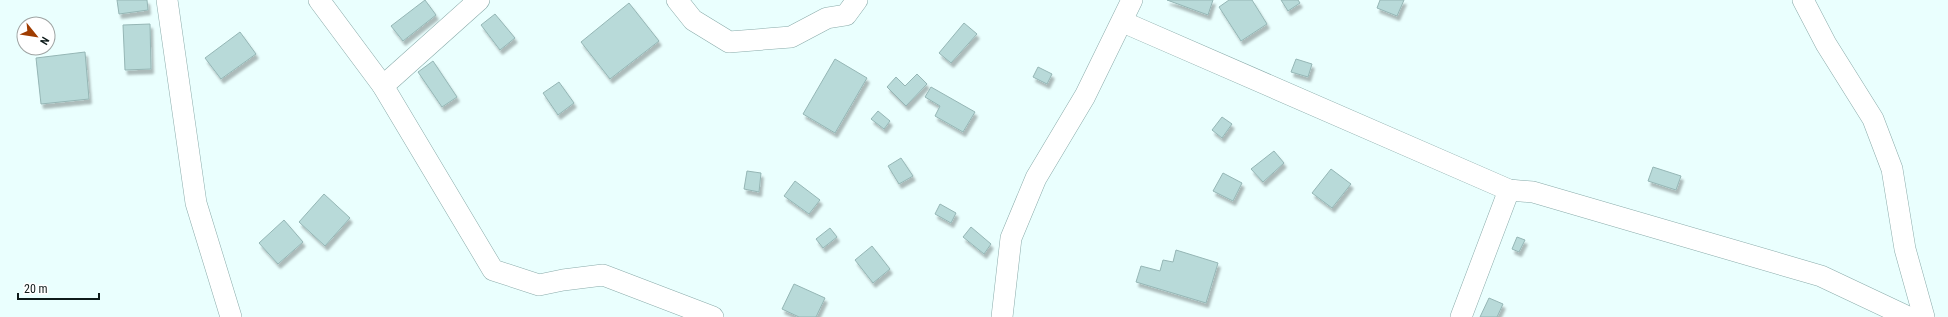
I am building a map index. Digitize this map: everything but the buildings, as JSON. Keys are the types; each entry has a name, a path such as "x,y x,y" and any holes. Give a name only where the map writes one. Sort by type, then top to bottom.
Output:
{"street":[{"path":"167,0 196,203 231,317"},
{"path":"319,0 383,86 492,270 539,285 563,280 603,275 713,317"},
{"path":"383,86 479,0"},
{"path":"676,0 693,20 729,42 791,37 827,18 846,14 857,0"},
{"path":"1002,317 1011,238 1036,178 1085,96 1132,0"},
{"path":"1803,0 1826,44 1873,119 1892,169 1905,250 1924,317"},
{"path":"1122,22 1509,190 1532,192 1820,276 1908,317"},
{"path":"1461,317 1509,190"}]}
